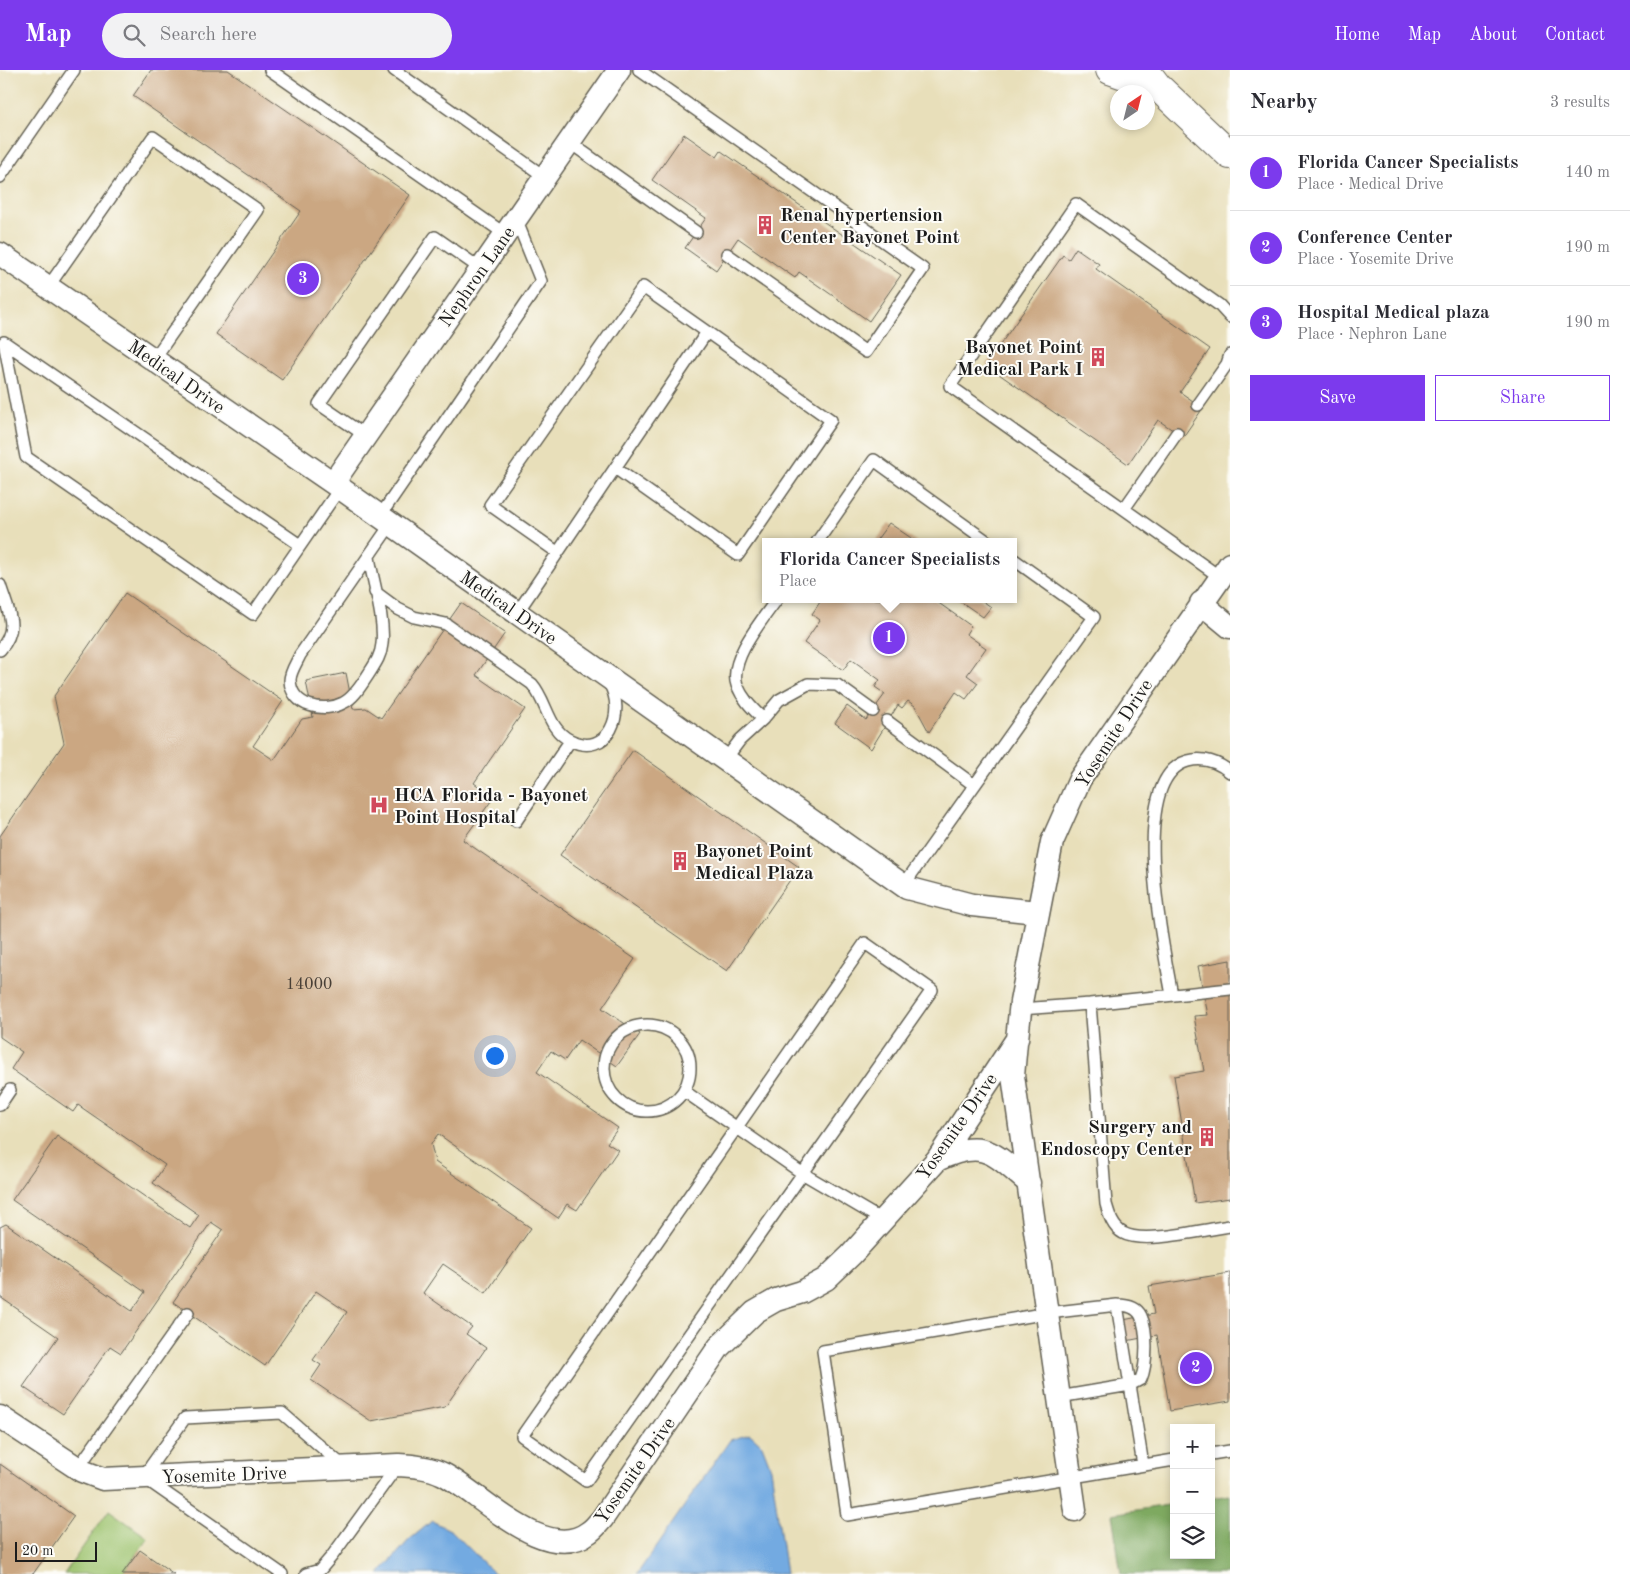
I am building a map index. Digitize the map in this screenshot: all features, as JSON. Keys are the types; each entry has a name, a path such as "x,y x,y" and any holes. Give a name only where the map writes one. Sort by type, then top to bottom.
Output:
{"street":[{"name":"Nephron Lane","path":"337,485 366,436 619,70"},
{"path":"1110,70 1151,78 1230,155"},
{"name":"Medical Drive","path":"0,254 337,485 903,886 972,905 1037,912"},
{"name":"Yosemite Drive","path":"1075,1510 1048,1313 1012,1076 1020,1009 1037,912 1052,842 1080,779 1225,570"},
{"path":"1201,603 1230,627"},
{"name":"Yosemite Drive","path":"0,1418 78,1468 103,1479 347,1469 398,1465 420,1467 443,1474 527,1531 546,1539 570,1540 588,1534 602,1519 719,1347 755,1312 776,1300 802,1292 826,1279 937,1160 1017,1039"},
{"path":"937,1160 958,1150 971,1148 984,1151 999,1157 1029,1183"}],"lane":[{"path":"0,176 74,70"},
{"path":"270,70 511,226 541,281 386,520 369,557 300,655 290,680 295,694 306,705 317,708 332,707 345,703 357,692 380,658 383,631 369,557"},
{"path":"394,70 545,177"},
{"path":"639,70 922,269 866,352 727,254"},
{"path":"48,287 154,137 258,210 154,360"},
{"path":"569,142 696,232"},
{"path":"1225,570 1124,509 950,386 1076,204 1219,305 1230,317"},
{"path":"366,436 319,404 434,237 481,269"},
{"path":"557,552 490,505 643,287 831,420 738,555 615,468"},
{"path":"516,613 708,332"},
{"path":"300,545 4,342 26,457 253,614 300,545 337,485"},
{"path":"1198,404 1230,355"},
{"path":"1124,509 1177,433"},
{"path":"820,538 874,460 982,538"},
{"path":"903,886 1094,617 1017,562"},
{"path":"0,585 12,630 0,650"},
{"path":"375,592 398,609 414,617 446,624 532,684 540,693 559,733 581,744 594,743 606,736 613,726 617,712 617,698 598,670"},
{"path":"763,720 746,702 736,684 737,666 746,644 774,603"},
{"path":"725,760 740,740 763,720 780,700 808,684 837,686 873,711"},
{"path":"887,721 974,785"},
{"path":"516,821 570,740"},
{"path":"1172,995 1154,883 1152,832 1156,804 1167,779 1182,762 1199,758 1222,765 1230,772"},
{"path":"865,942 932,990 586,1481 522,1436 736,1128 865,942"},
{"path":"1020,1009 1090,1004 1230,989"},
{"path":"1090,1004 1106,1204 1112,1223 1123,1233 1141,1239 1230,1226"},
{"path":"641,1024 655,1025 669,1030 683,1045 690,1065 689,1079 684,1091 668,1105 648,1111 634,1109 622,1103 611,1092 605,1079 604,1064 607,1050 615,1038 627,1029 641,1024"},
{"path":"0,1105 10,1090"},
{"path":"684,1091 802,1173 882,1220"},
{"path":"1117,1305 1143,1465"},
{"path":"1060,1397 1130,1385 1141,1380 1146,1368 1147,1354 1141,1316 1134,1308 1117,1305 1048,1313 823,1352 847,1515 1170,1461"},
{"path":"78,1468 188,1313"},
{"path":"282,1574 142,1477 184,1418 282,1413 347,1469"},
{"path":"1215,1453 1230,1451"},
{"path":"306,1574 320,1570 332,1556 398,1465"}],"green space":[{"path":"1230,1495 1230,1574 1121,1574 1112,1514 1170,1505 1170,1559 1215,1559 1215,1497"},
{"path":"109,1510 148,1538 122,1574 64,1574"}],"water":[{"path":"750,1434 762,1445 771,1468 786,1574 637,1574 730,1440"},
{"path":"432,1521 452,1531 495,1574 379,1574 409,1540"}],"building":[{"path":"151,70 228,70 410,195 282,380 216,334 301,211 133,96"},
{"name":"Renal hypertension Center Bayonet Point","path":"684,134 717,157 721,151 901,275 869,321 799,272 795,278 738,238 716,270 685,248 706,218 652,180"},
{"name":"Bayonet Point Medical Park I","path":"1076,248 1099,264 1096,269 1210,349 1180,392 1203,408 1183,437 1158,420 1128,464 986,365 1063,255 1069,259"},
{"path":"889,523 911,538 878,538"},
{"path":"125,593 283,701 253,746 274,760 302,719 313,717 306,681 346,673 353,709 366,708 381,718 461,603 505,633 476,675 525,709 474,783 494,797 463,840 635,959 602,1008 640,1034 617,1066 579,1040 565,1060 551,1051 537,1072 618,1128 607,1143 618,1150 577,1210 567,1204 558,1218 438,1134 431,1144 435,1162 531,1228 486,1293 443,1264 423,1293 472,1327 466,1334 486,1348 445,1407 371,1421 311,1380 321,1365 313,1360 347,1312 316,1291 265,1366 173,1302 223,1230 211,1222 121,1353 110,1346 63,1414 23,1387 58,1337 0,1297 0,1227 6,1224 132,1311 145,1292 12,1200 57,1136 190,1228 199,1215 153,1183 165,1165 78,1105 73,1112 11,1069 22,1052 0,1037 0,836 64,743 54,696"},
{"path":"819,603 939,603 971,626 966,634 986,648 967,675 978,683 966,699 956,692 929,732 915,706 908,701 902,708 898,705 871,749 835,723 847,706 866,720 885,694 875,687 880,680 851,659 843,670 804,643 820,620 812,614"},
{"path":"963,603 986,603 991,607 983,617"},
{"name":"Bayonet Point Medical Plaza","path":"633,750 799,867 727,971 560,855"},
{"name":"Surgery and Endoscopy Center","path":"1230,960 1230,1198 1195,1203 1174,1076 1204,1071 1194,1016 1208,1015 1198,966"},
{"path":"1230,1273 1230,1401 1170,1411 1157,1335 1126,1341 1123,1320 1154,1314 1149,1286"},
{"path":"0,1464 74,1516 33,1574 0,1574"},
{"path":"140,1550 174,1574 122,1574"}],"place":[{"name":"Renal hypertension Center Bayonet Point","path":"765,225"},
{"name":"Hospital Medical plaza","path":"303,279"},
{"name":"Bayonet Point Medical Park I","path":"1098,357"},
{"name":"Florida Cancer Specialists","path":"889,638"},
{"name":"HCA Florida - Bayonet Point Hospital","path":"379,805"},
{"name":"Bayonet Point Medical Plaza","path":"680,861"},
{"name":"Surgery and Endoscopy Center","path":"1207,1137"},
{"name":"Conference Center","path":"1196,1368"}]}
